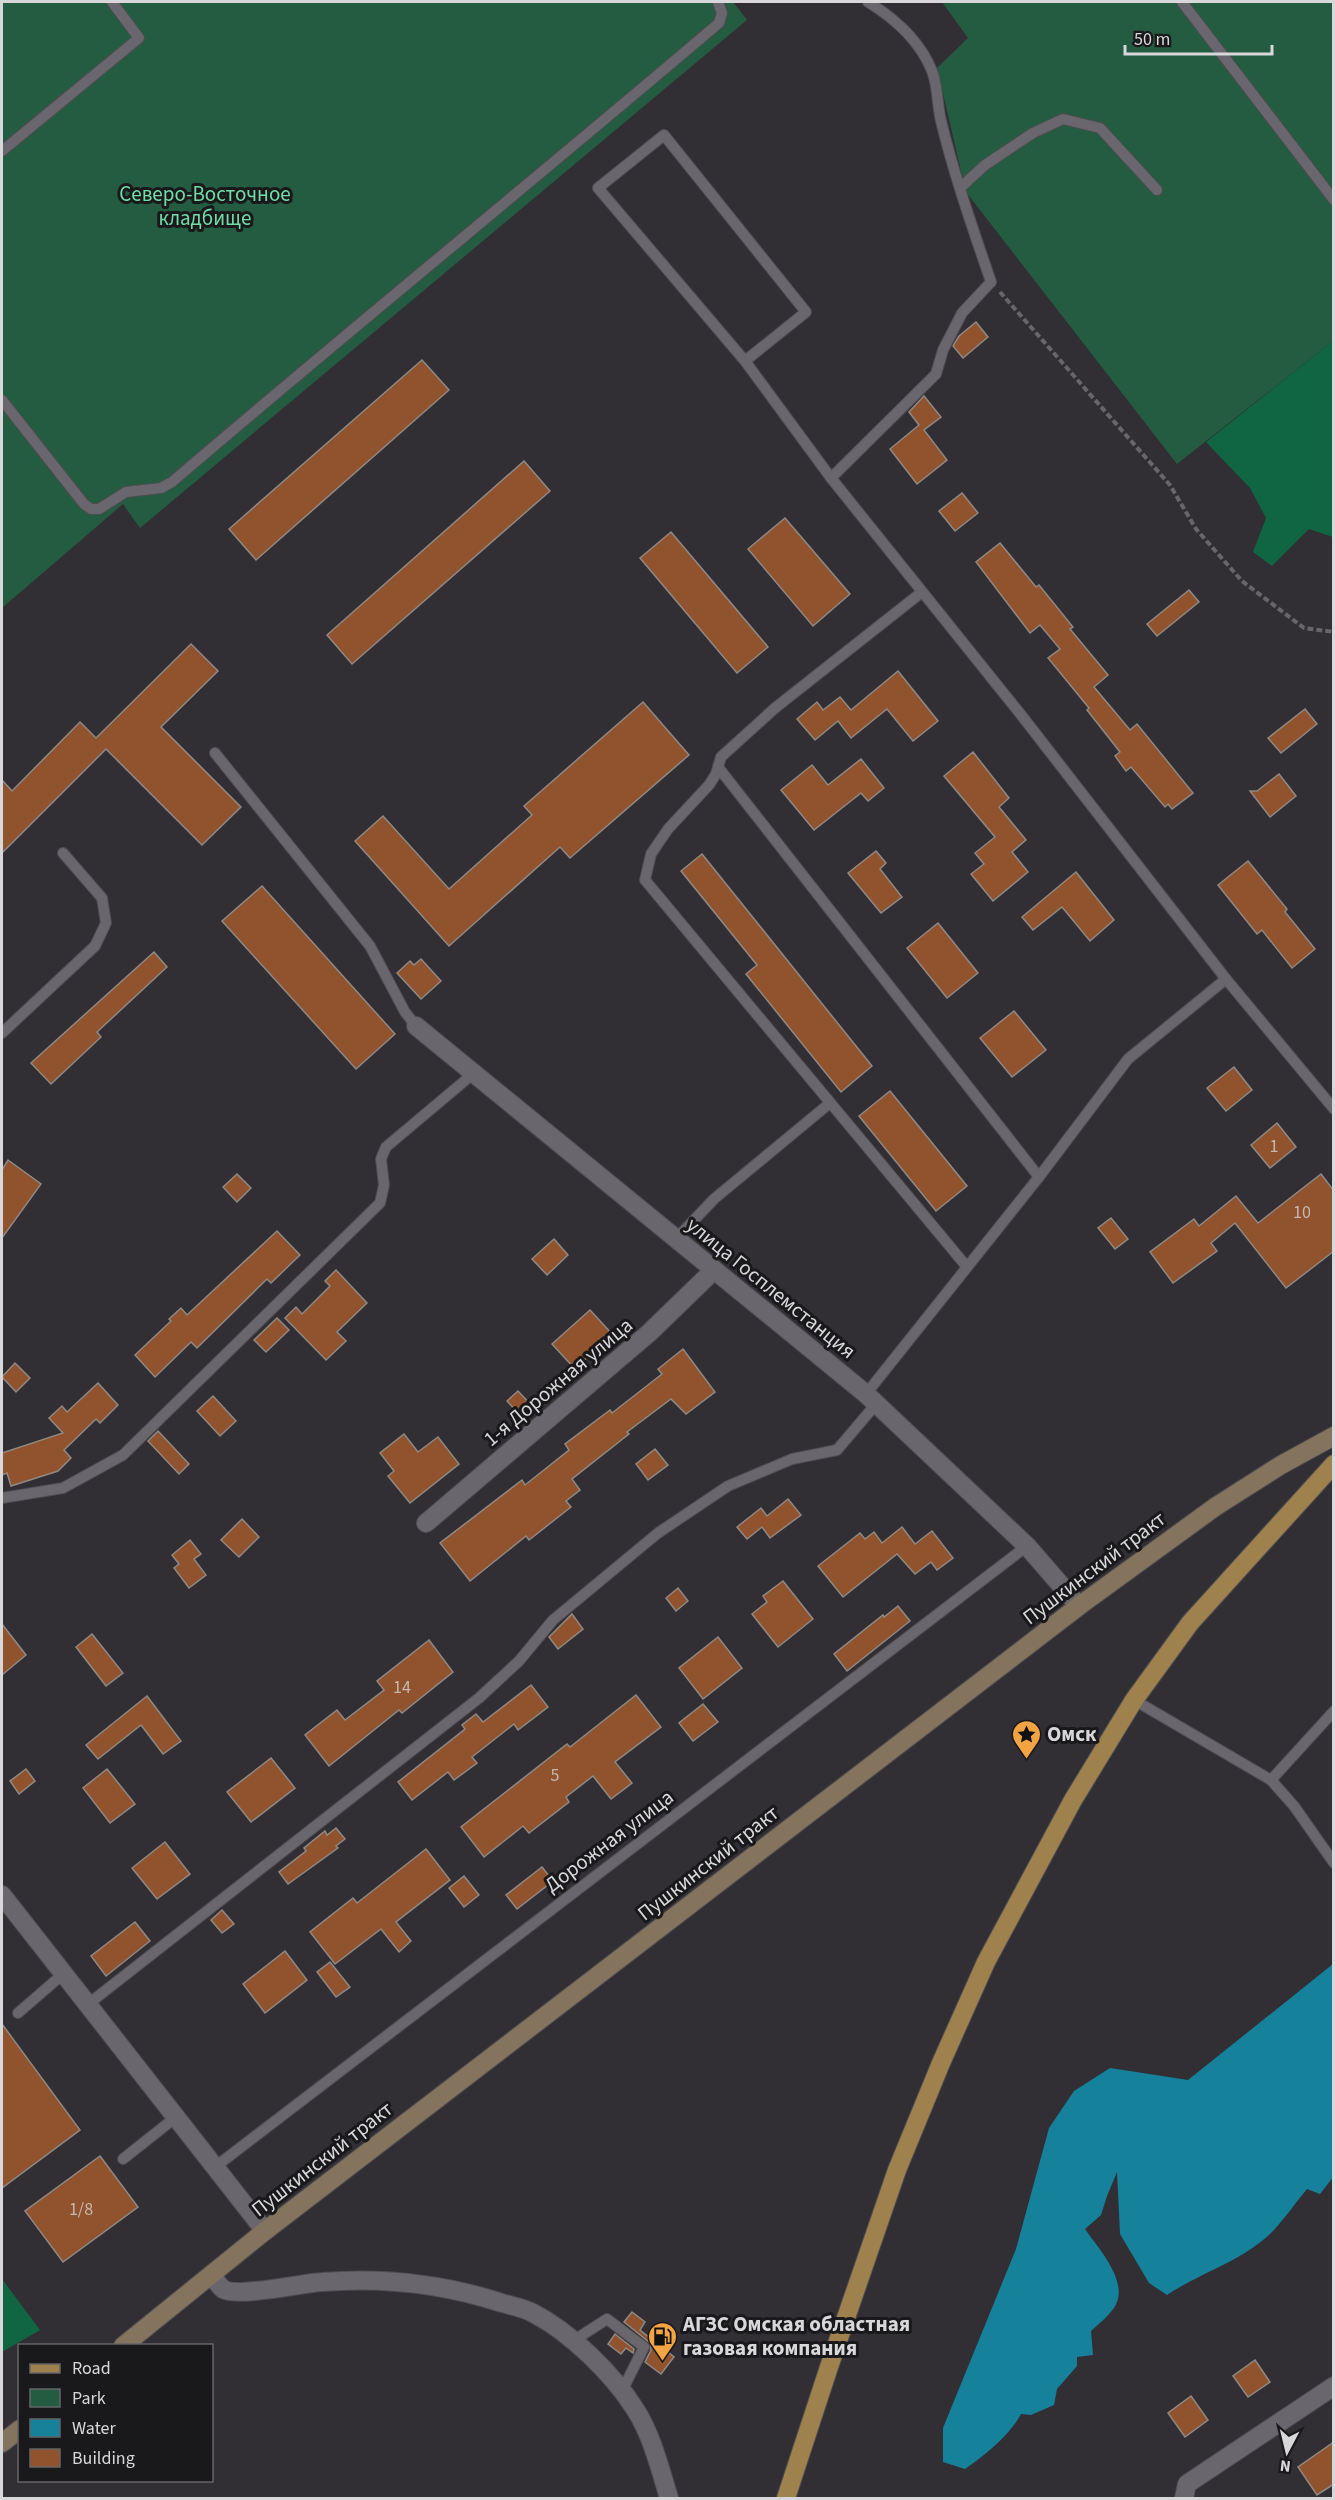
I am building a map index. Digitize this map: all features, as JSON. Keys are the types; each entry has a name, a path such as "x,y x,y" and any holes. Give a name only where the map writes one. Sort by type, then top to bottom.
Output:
{"main road":[{"name":"Пушкинский тракт","path":"125,2344 265,2231 1079,1606 1215,1507 1281,1465 1334,1436"},
{"path":"786,2499 897,2170 986,1962 1073,1800 1134,1700 1190,1623 1334,1464"},
{"path":"2,2443 18,2431"}],"street":[{"name":"улица Госплемстанция","path":"416,1026 871,1399 1027,1546 1079,1606"},
{"name":"1-я Дорожная улица","path":"426,1523 649,1334 714,1270"},
{"path":"2,1895 265,2231"},
{"path":"211,2275 224,2290 240,2293 321,2282 378,2279 434,2285 485,2297 532,2313 573,2341 606,2370 636,2410 656,2454 669,2499"},
{"path":"1184,2499 1187,2484 1334,2386"}],"lane":[{"path":"2,151 139,38 112,2"},
{"path":"2,400 84,504 92,509 99,509 126,492 161,488 172,482 294,377 421,274 719,23 722,13 718,2"},
{"path":"831,478 936,374 943,350 962,313 991,282 940,119 933,72 917,44 886,13 868,2"},
{"path":"1182,2 1334,200"},
{"path":"960,188 985,165 1034,133 1064,119 1100,128 1157,190"},
{"path":"745,361 806,312 664,135 598,188 745,361 831,478 1022,716 1226,979 1334,1109"},
{"path":"922,592 775,708 721,757 709,785 668,829 651,854 645,880 967,1267"},
{"path":"215,753 370,946 401,1006 416,1026"},
{"path":"718,767 1039,1177"},
{"path":"2,1033 95,946 106,923 102,898 63,853"},
{"path":"87,2005 479,1698 519,1661 553,1620 658,1533 728,1486 792,1459 837,1450 871,1399 967,1267 1039,1177 1128,1059 1226,979"},
{"path":"2,1498 63,1488 123,1455 380,1203 384,1185 381,1159 386,1147 474,1073"},
{"path":"676,1239 714,1199 830,1103"},
{"name":"Дорожная улица","path":"215,2168 1027,1546"},
{"path":"1134,1700 1271,1780 1294,1806 1334,1863"},
{"path":"1271,1780 1334,1711"},
{"path":"18,2013 63,1974"},
{"path":"123,2159 176,2117"},
{"path":"573,2341 607,2319 644,2348 622,2391"}],"path":[{"path":"991,282 1170,485 1196,529 1242,581 1304,628 1334,632"}],"green space":[{"name":"Северо-Восточное кладбище","path":"2,2 733,2 747,20 140,528 123,504 2,608"},
{"path":"942,2 1333,2 1333,341 1177,464 966,192 937,68 968,38"},
{"path":"1333,341 1333,537 1309,529 1272,566 1253,552 1266,518 1250,488 1206,442"},
{"path":"2,2279 40,2330 2,2352"}],"water":[{"path":"1333,1964 1334,2176 1320,2194 1307,2189 1276,2228 1260,2243 1167,2295 1149,2283 1120,2234 1117,2172 1101,2215 1085,2229 1111,2266 1118,2288 1118,2298 1114,2308 1091,2331 1093,2355 1077,2357 1077,2366 1057,2389 1054,2405 1031,2415 1021,2414 1004,2437 965,2469 943,2462 943,2428 1016,2249 1049,2128 1074,2091 1110,2068 1188,2080"}],"building":[{"path":"976,322 988,337 963,358 953,346 959,336"},
{"path":"422,360 449,390 256,560 229,529"},
{"path":"924,396 941,417 924,430 947,460 917,484 890,449 919,425 909,412"},
{"path":"524,461 550,491 352,664 327,635"},
{"path":"962,493 978,513 955,531 939,511"},
{"path":"785,518 850,594 813,626 748,549"},
{"path":"671,532 768,647 737,673 640,558"},
{"path":"1000,543 1036,587 1039,585 1073,627 1070,629 1108,675 1094,687 1130,730 1137,724 1193,793 1172,809 1168,804 1165,807 1131,767 1126,771 1115,756 1120,752 1087,710 1089,708 1048,658 1060,649 1040,625 1030,633 976,562"},
{"path":"1189,590 1199,602 1157,636 1147,624"},
{"path":"191,644 218,671 161,727 241,807 202,845 106,749 2,853 2,780 12,791 80,722 96,738"},
{"path":"898,671 938,721 913,741 887,709 851,738 838,721 815,740 797,719 817,702 823,710 840,697 851,710"},
{"path":"643,702 689,755 570,858 560,847 449,946 355,841 383,816 449,889 532,815 524,806"},
{"path":"1305,709 1317,724 1281,753 1268,738"},
{"path":"973,752 1009,798 999,807 1026,840 1012,852 1028,872 993,901 971,874 984,864 975,853 995,837 944,776"},
{"path":"861,759 884,788 868,801 861,793 814,830 781,790 812,765 828,785"},
{"path":"1279,774 1296,796 1270,817 1250,791 1257,791"},
{"path":"876,851 886,863 880,869 902,897 881,913 848,873"},
{"path":"702,854 872,1066 841,1092 746,974 757,965 681,871"},
{"path":"1248,861 1287,909 1285,912 1315,949 1292,968 1262,930 1257,934 1218,885"},
{"path":"1076,872 1114,920 1090,941 1062,907 1033,930 1022,917"},
{"path":"262,886 395,1034 356,1069 222,921"},
{"path":"938,923 978,973 947,998 907,948"},
{"path":"154,952 167,967 97,1032 101,1037 51,1084 31,1063"},
{"path":"421,959 441,981 421,999 397,973 410,961 414,965"},
{"path":"1014,1011 1046,1050 1012,1077 980,1038"},
{"path":"1234,1067 1252,1090 1226,1111 1207,1088"},
{"path":"890,1091 967,1186 936,1211 859,1116"},
{"path":"1277,1123 1296,1147 1270,1168 1251,1145"},
{"path":"8,1160 41,1184 2,1238 2,1170"},
{"path":"237,1174 251,1188 237,1202 223,1187"},
{"path":"1321,1174 1334,1191 1334,1251 1286,1288 1235,1223 1211,1243 1217,1251 1173,1283 1150,1252 1194,1219 1199,1226 1236,1196 1258,1223"},
{"path":"1111,1218 1128,1239 1115,1249 1098,1228"},
{"path":"277,1231 300,1255 271,1283 267,1279 197,1348 191,1342 155,1377 135,1355 171,1321 169,1319 181,1308 187,1315"},
{"path":"554,1239 568,1255 547,1275 532,1259"},
{"path":"336,1270 367,1303 337,1332 346,1341 326,1360 285,1318 296,1307 302,1314 330,1286 325,1281"},
{"path":"590,1310 612,1334 575,1369 552,1344"},
{"path":"277,1318 289,1330 266,1352 254,1340"},
{"path":"683,1349 715,1392 686,1414 671,1399 627,1432 629,1434 572,1479 580,1490 566,1501 571,1507 529,1540 526,1536 470,1581 440,1543 522,1480 525,1485 569,1450 565,1444 610,1410 612,1413 662,1374 658,1369"},
{"path":"15,1363 30,1378 16,1392 2,1377"},
{"path":"98,1383 118,1405 100,1423 96,1419 64,1450 71,1458 58,1471 11,1486 7,1473 2,1475 2,1453 63,1433 49,1418 62,1406 67,1412"},
{"path":"518,1391 532,1406 521,1416 507,1401"},
{"path":"213,1396 236,1421 220,1436 197,1411"},
{"path":"158,1431 189,1464 179,1474 148,1441"},
{"path":"404,1434 418,1452 438,1437 459,1464 410,1503 388,1476 394,1471 380,1453"},
{"path":"655,1449 668,1465 648,1480 636,1464"},
{"path":"788,1499 801,1515 770,1538 762,1527 747,1539 737,1527 761,1508 767,1516"},
{"path":"242,1519 259,1537 239,1557 221,1540"},
{"path":"902,1527 915,1544 932,1531 953,1558 937,1570 931,1562 915,1574 897,1554 843,1597 818,1566 860,1533 865,1539 874,1532 882,1543"},
{"path":"190,1540 201,1554 194,1559 206,1575 189,1588 174,1568 179,1564 172,1555"},
{"path":"783,1581 813,1619 778,1647 752,1614 767,1602 763,1596"},
{"path":"678,1588 688,1601 676,1611 666,1598"},
{"path":"898,1606 910,1621 847,1671 834,1654"},
{"path":"572,1614 583,1629 558,1649 549,1637"},
{"path":"2,1624 26,1655 2,1675"},
{"path":"92,1634 123,1673 106,1686 76,1647"},
{"path":"718,1637 742,1668 703,1699 679,1668"},
{"path":"429,1640 453,1672 402,1713 399,1710 329,1766 305,1735 337,1710 345,1720 384,1690 377,1681"},
{"path":"531,1685 548,1707 518,1730 514,1724 472,1757 477,1763 454,1780 448,1772 412,1800 398,1782 465,1729 462,1725 476,1714 483,1722"},
{"path":"636,1695 661,1727 615,1762 632,1783 611,1799 593,1776 566,1797 569,1802 529,1833 523,1826 484,1857 461,1827 567,1744 570,1747"},
{"path":"147,1696 181,1741 163,1754 141,1725 98,1759 86,1745"},
{"path":"703,1704 718,1722 693,1741 679,1723"},
{"path":"271,1758 295,1788 251,1822 227,1792"},
{"path":"26,1769 35,1781 19,1794 10,1781"},
{"path":"107,1769 135,1804 110,1823 83,1788"},
{"path":"336,1828 345,1839 336,1846 338,1848 288,1884 279,1872 306,1851 304,1848 325,1831 327,1835"},
{"path":"165,1842 190,1874 157,1899 132,1868"},
{"path":"426,1849 450,1880 396,1922 411,1941 399,1952 381,1929 335,1964 310,1932 353,1898 357,1903"},
{"path":"542,1867 553,1881 517,1909 506,1895"},
{"path":"464,1876 479,1895 464,1907 449,1888"},
{"path":"222,1910 234,1924 222,1933 211,1920"},
{"path":"135,1922 150,1941 106,1976 91,1956"},
{"path":"285,1951 307,1980 265,2013 243,1984"},
{"path":"330,1962 350,1987 336,1997 317,1972"},
{"path":"2,2024 80,2130 2,2188"},
{"path":"100,2156 138,2207 63,2262 25,2211"},
{"path":"632,2312 645,2322 640,2330 674,2357 661,2374 645,2362 651,2350 650,2343 624,2322"},
{"path":"615,2334 634,2349 633,2353 626,2348 621,2354 608,2344"},
{"path":"1255,2360 1270,2382 1248,2397 1233,2376"},
{"path":"1191,2396 1208,2420 1185,2437 1168,2413"},
{"path":"1334,2442 1334,2484 1317,2495 1298,2467"}],"place":[{"name":"Омск","path":"1026,1760"},
{"name":"АГЗС Омская областная газовая компания","path":"662,2362"}]}
